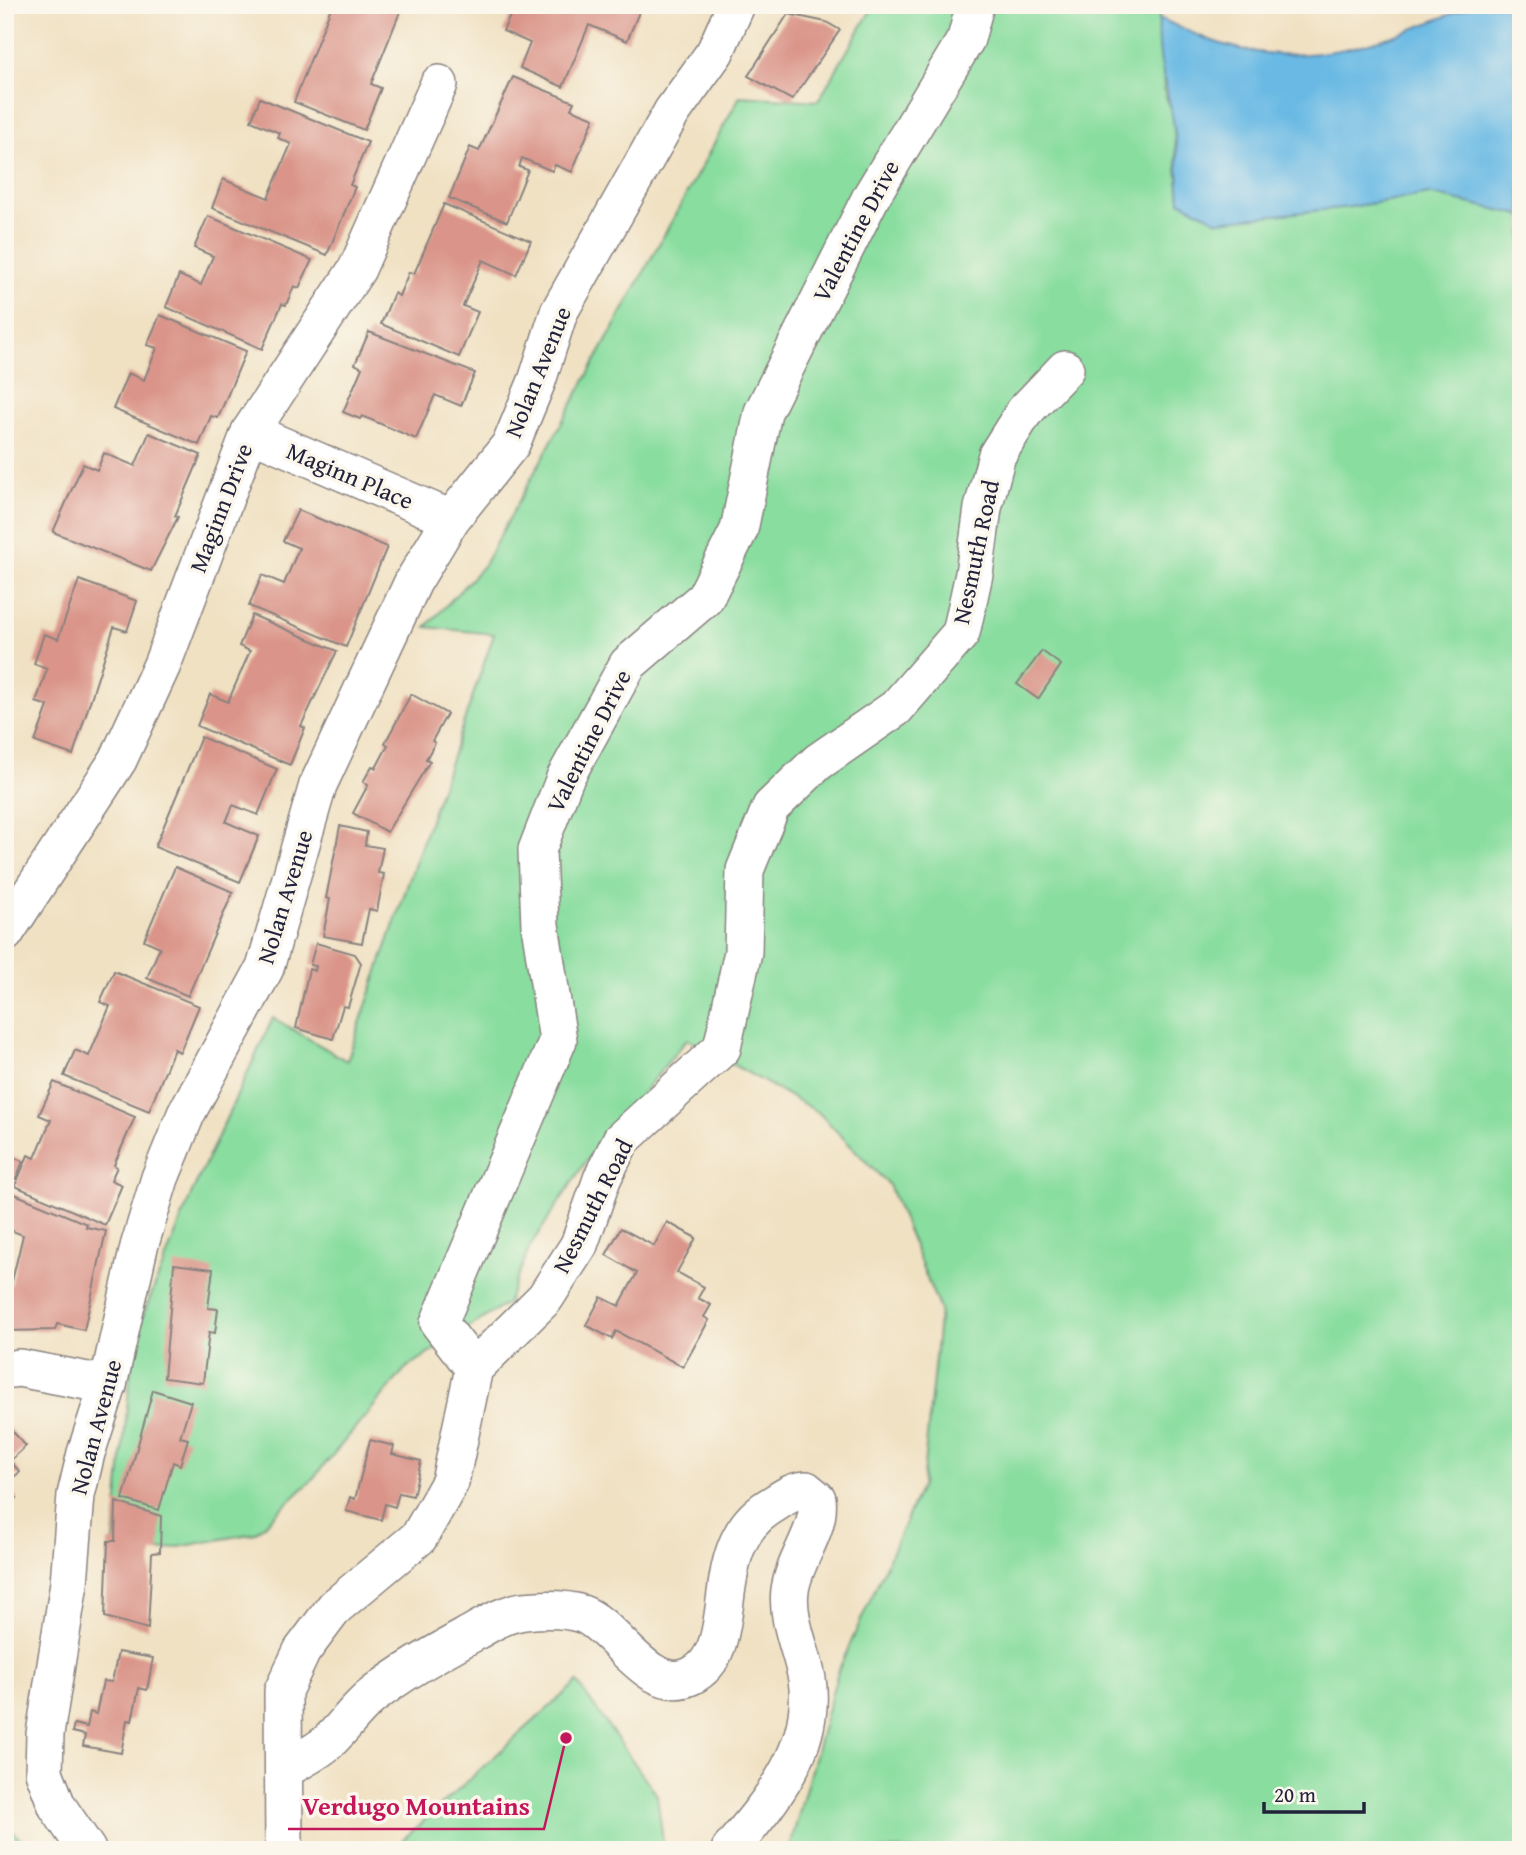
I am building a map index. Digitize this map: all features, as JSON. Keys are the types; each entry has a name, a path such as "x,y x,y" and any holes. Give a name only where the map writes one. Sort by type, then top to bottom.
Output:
{"street":[{"name":"Nolan Avenue","path":"87,1850 57,1805 44,1772 45,1734 69,1583 76,1495 86,1453 108,1385 139,1247 160,1178 186,1114 265,968 318,785 413,582 451,519 511,444 537,381 559,312 671,112 715,51 736,5"},
{"name":"Valentine Drive","path":"474,1368 439,1324 558,1040 540,925 537,850 565,778 628,664 705,598 739,530 763,412 872,194 966,39 975,5"},
{"name":"Maginn Drive","path":"5,933 118,760 162,666 250,432 357,269 439,84"},
{"name":"Nesmuth Road","path":"474,1368 552,1287 579,1245 602,1179 621,1140 722,1048 743,952 745,870 771,807 818,762 896,708 961,633 974,575 983,508 997,455 1024,412 1065,369"},
{"name":"Maginn Place","path":"250,432 451,519"},
{"path":"5,1370 19,1368 108,1385"},
{"path":"284,1850 283,1691 302,1651 335,1607 419,1537 450,1482 474,1368"},
{"path":"284,1770 326,1744 371,1696 432,1656 494,1621 521,1611 555,1609 582,1614 602,1626 644,1667 661,1676 677,1679 690,1676 707,1664 718,1643 729,1563 739,1536 755,1516 794,1491 806,1490 817,1499 819,1513 797,1560 789,1592 807,1679 808,1707 804,1730 790,1771 776,1794 730,1850"}],"green space":[{"path":"874,5 1159,5 1164,90 1173,119 1180,201 1218,221 1350,207 1429,194 1521,215 1521,1850 789,1850 838,1671 922,1485 940,1310 889,1185 818,1112 687,1039 584,1164 530,1247 507,1303 405,1369 310,1482 255,1533 112,1559 134,1338 194,1188 273,1018 347,1061 494,634 426,627 484,565 740,96 818,101"},
{"path":"577,1682 657,1795 664,1850 398,1850 398,1844"},
{"path":"6,1822 29,1850 5,1850"}],"water":[{"path":"1473,5 1521,5 1521,215 1429,194 1350,207 1218,221 1180,201 1175,130 1160,58 1159,18 1229,46 1261,53 1293,55 1354,47 1384,39"}],"building":[{"path":"332,5 384,5 400,12 371,84 381,88 364,130 294,102"},
{"path":"515,5 642,5 627,41 589,25 563,87 520,68 530,43 503,31"},
{"path":"788,14 826,22 840,30 792,100 748,76"},
{"path":"513,77 574,102 571,109 594,118 572,172 555,165 552,171 522,158 519,167 528,170 507,222 449,198 470,147 479,151"},
{"path":"260,98 368,142 350,185 355,187 327,255 212,208 223,179 268,198 291,144 278,138 280,133 251,121"},
{"path":"444,204 531,241 516,275 483,260 463,306 478,312 459,357 381,324 394,293 399,296 409,272 414,274"},
{"path":"208,216 312,260 299,288 294,286 286,305 282,304 262,349 166,307 179,275 201,285 213,256 194,248"},
{"path":"160,315 246,351 218,418 211,416 199,445 113,409 128,373 144,380 157,348 147,345"},
{"path":"369,332 475,373 461,406 435,395 416,439 362,416 360,419 343,412 362,368 355,364"},
{"path":"149,433 201,455 175,516 178,517 151,571 53,532 83,464 97,470 104,453 135,466"},
{"path":"298,510 387,547 346,647 249,606 262,575 284,584 299,548 283,541"},
{"path":"79,580 137,601 127,631 114,627 73,755 35,742 48,706 36,702 47,669 34,664 44,634 58,639"},
{"path":"252,615 337,651 301,726 305,728 290,765 197,726 210,694 228,702 250,651 239,646"},
{"path":"1042,651 1061,665 1038,699 1017,684"},
{"path":"411,694 447,714 432,741 435,743 426,759 430,761 387,832 353,813 368,785 363,782 372,766 376,768 388,745 385,743"},
{"path":"201,737 277,769 258,815 233,805 226,822 259,836 240,882 155,847"},
{"path":"340,826 367,832 365,845 383,848 378,873 384,874 377,911 369,909 362,943 323,936 330,899 326,898"},
{"path":"175,867 233,892 188,996 147,978 160,947 144,940"},
{"path":"316,943 355,954 361,963 348,1007 343,1006 333,1039 296,1028 309,969 315,971 316,966 310,965"},
{"path":"114,971 199,1006 180,1052 174,1049 149,1111 64,1076 75,1050 89,1056 110,1006 100,1002"},
{"path":"54,1082 135,1117 114,1165 117,1167 111,1180 122,1185 105,1225 15,1186 28,1155 35,1158 51,1120 39,1115"},
{"path":"7,1155 23,1161 16,1179 5,1175"},
{"path":"5,1190 87,1224 86,1227 106,1231 84,1330 57,1324 55,1330 5,1331 5,1284 11,1285 23,1235 5,1228"},
{"path":"667,1222 696,1238 677,1272 704,1287 698,1298 711,1305 704,1317 709,1320 683,1367 616,1331 612,1339 586,1325 601,1297 619,1306 637,1273 606,1255 621,1228 654,1246"},
{"path":"174,1264 213,1269 208,1308 218,1309 215,1333 209,1332 203,1383 164,1378"},
{"path":"153,1390 191,1402 180,1437 188,1439 180,1465 173,1462 159,1510 123,1499"},
{"path":"5,1423 26,1446 10,1461 20,1472 5,1484"},
{"path":"370,1440 394,1446 392,1454 421,1461 413,1496 399,1493 395,1507 385,1504 381,1520 346,1511 350,1497 355,1499"},
{"path":"5,1485 17,1498 5,1508"},
{"path":"116,1502 161,1516 160,1552 152,1553 148,1629 105,1617 108,1541 115,1541"},
{"path":"118,1652 153,1658 147,1690 139,1688 132,1721 127,1720 121,1753 83,1746 85,1735 72,1732 74,1724 87,1727 90,1712 96,1714 103,1681 112,1682"}],"place":[{"name":"Verdugo Mountains","path":"566,1738"}]}
